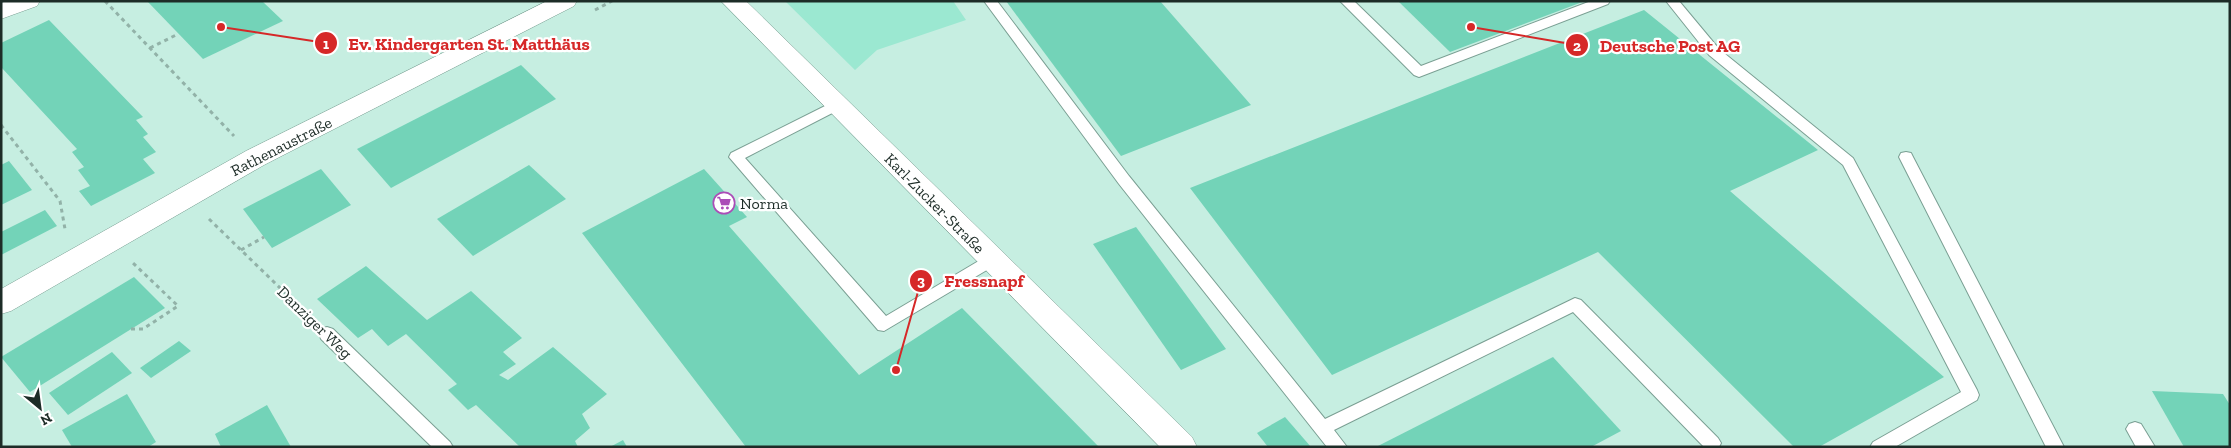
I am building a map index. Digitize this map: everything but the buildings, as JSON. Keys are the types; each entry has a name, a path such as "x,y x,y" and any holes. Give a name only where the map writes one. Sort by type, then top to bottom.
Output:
{"street":[{"path":"1,12 29,1"},
{"name":"Rathenaustraße","path":"1,303 255,158 566,1"},
{"name":"Karl-Zucker-Straße","path":"732,1 1181,447"}],"lane":[{"path":"990,1 1124,180 1338,447"},
{"path":"1346,1 1419,72 1604,1"},
{"path":"1672,1 1714,52 1848,162 1971,395 1879,447"},
{"path":"837,105 736,156 884,325 992,260"},
{"path":"1906,157 2055,447"},
{"path":"1322,428 1575,304 1712,446"},
{"name":"Danziger Weg","path":"327,334 444,447"},
{"path":"2136,429 2146,447"}],"path":[{"path":"105,1 255,158"},
{"path":"150,48 178,34"},
{"path":"1,125 60,201"},
{"name":"Danziger Weg","path":"186,197 327,334"},
{"path":"241,250 264,237"},
{"path":"129,259 178,306 143,329 131,329"}],"green space":[{"path":"785,1 953,1 966,20 877,50 855,70"}],"place":[{"name":"Ev. Kindergarten St. Matthäus","path":"221,27"},
{"name":"Deutsche Post AG","path":"1471,27"},
{"name":"Norma","path":"724,203"},
{"name":"Fressnapf","path":"896,370"}]}
